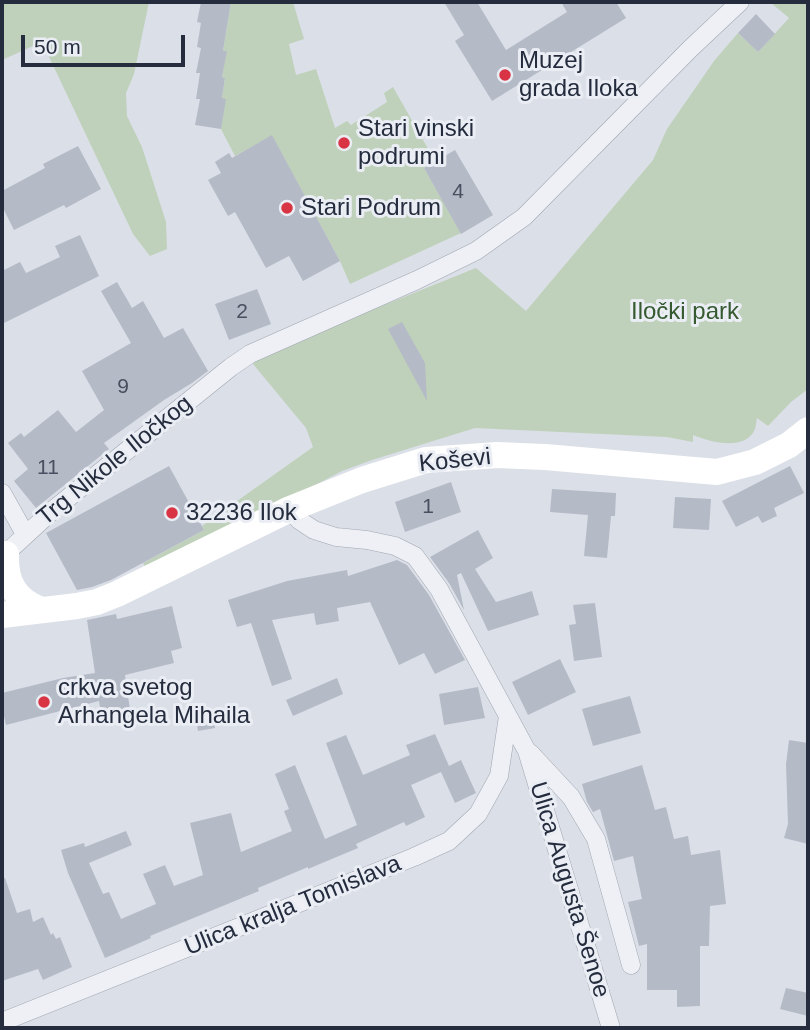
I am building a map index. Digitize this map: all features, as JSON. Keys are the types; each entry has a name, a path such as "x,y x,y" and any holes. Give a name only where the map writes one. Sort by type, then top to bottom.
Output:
{"main road":[{"name":"Koševi","path":"43,610 97,602 290,509 362,480 426,460 497,455 717,472 755,462 789,445 808,430"},
{"path":"4,555 8,579 13,590 23,601 43,610"},
{"path":"2,615 43,610"}],"street":[{"name":"Trg Nikole Iločkog","path":"4,555 53,510 250,354 477,251 524,217 740,2"},
{"path":"2,493 26,534"},
{"name":"Ulica Augusta Šenoe","path":"290,509 299,520 314,530 336,537 395,546 415,556 439,589 527,751 611,1028"},
{"name":"Ulica kralja Tomislava","path":"2,1022 449,841 478,814 499,776 508,716"},
{"name":"Ulica Augusta Šenoe","path":"527,751 571,797 596,839 631,965"}],"green space":[{"path":"2,2 149,2 134,74 126,93 127,116 142,147 166,222 167,249 150,256 133,234 42,42 2,60"},
{"path":"231,2 293,2 304,39 289,44 296,75 316,69 335,128 347,121 351,125 387,102 384,93 393,87 435,161 424,168 461,233 350,284 272,136 235,156 221,129 225,78 222,77 226,51 223,51"},
{"name":"Iločki park","path":"770,2 808,2 808,389 768,426 757,418 755,429 750,436 735,443 708,440 693,435 693,442 667,437 475,428 342,471 244,522 146,568 143,563 204,530 202,526 313,447 306,428 253,364 267,352 476,268 526,311 653,160 667,129 714,61 738,33 758,52 789,18"}],"building":[{"path":"201,2 231,2 223,51 227,51 222,77 225,78 222,98 226,99 221,129 195,125 200,99 196,99 200,73 196,73 201,48 197,47 201,23 197,22"},
{"name":"Muzej grada Iloka","path":"444,2 477,2 506,50 567,12 561,2 616,2 626,18 492,101 455,41 464,35"},
{"path":"756,14 775,34 758,52 738,33"},
{"name":"Stari Podrum","path":"272,135 340,261 303,281 289,256 266,268 235,212 228,216 208,180 221,173 215,162 229,153 232,158"},
{"path":"78,146 101,189 66,208 64,205 14,230 2,206 2,191 45,168 43,164"},
{"path":"455,150 493,215 461,234 424,168"},
{"path":"80,235 99,276 2,324 2,271 20,262 26,273 60,257 55,246"},
{"path":"117,282 132,308 143,301 164,338 183,328 208,371 104,443 109,449 36,508 14,481 28,469 8,443 21,433 24,437 58,410 76,432 104,410 82,371 131,343 101,291"},
{"path":"257,289 271,324 229,340 215,304"},
{"path":"402,322 425,363 427,401 388,329"},
{"path":"169,466 204,530 111,580 77,590 46,533"},
{"path":"790,466 804,493 774,508 777,516 762,523 758,516 736,527 722,501"},
{"path":"451,482 461,512 405,532 395,502"},
{"path":"552,489 616,493 615,516 611,516 607,558 584,556 588,515 550,512"},
{"path":"675,497 711,499 709,530 673,528"},
{"path":"478,530 493,558 475,569 496,602 532,591 539,615 488,631 461,573 457,575 464,610 430,557"},
{"path":"397,560 407,565 429,595 465,660 435,674 424,653 399,665 370,602 337,608 339,621 316,625 314,613 272,620 292,679 272,686 251,623 237,627 228,600 287,581 347,570 348,576"},
{"path":"595,603 602,657 574,661 569,625 576,624 573,605"},
{"path":"172,606 182,648 171,651 174,663 125,675 131,717 102,721 99,701 6,725 2,693 95,673 87,620 116,614 117,619"},
{"path":"560,659 576,692 528,715 512,682"},
{"path":"337,678 343,694 293,716 286,700"},
{"path":"478,687 485,718 444,725 439,694"},
{"path":"630,696 641,733 593,746 582,709"},
{"path":"212,709 215,728 198,731 195,713"},
{"path":"435,734 449,766 461,760 476,793 455,803 441,772 411,785 425,817 406,826 404,822 356,844 358,848 258,888 259,891 150,936 151,938 105,958 68,873 61,850 84,843 85,847 126,831 132,845 89,863 103,894 109,892 121,919 156,904 143,874 165,865 174,886 203,875 190,823 231,813 241,852 292,831 284,811 289,809 275,774 295,765 325,839 357,825 326,743 346,735 363,775 410,755 406,745"},
{"path":"789,740 808,743 808,844 784,838 788,824 786,764"},
{"path":"642,765 655,810 666,807 674,839 688,836 691,855 720,850 726,904 710,906 709,946 700,946 700,1006 677,1007 677,990 647,990 647,944 639,946 628,902 642,899 633,856 614,861 600,809 593,812 582,784"},
{"path":"2,878 5,878 17,913 30,909 33,922 43,917 51,935 53,933 56,939 60,937 72,967 43,980 38,969 2,981"},
{"path":"786,988 808,993 808,1016 780,1009"}],"place":[{"name":"Muzej grada Iloka","path":"505,75"},
{"name":"Stari vinski podrumi","path":"344,143"},
{"name":"Stari Podrum","path":"287,208"},
{"name":"32236 Ilok","path":"172,513"},
{"name":"crkva svetog Arhangela Mihaila","path":"44,702"}]}
